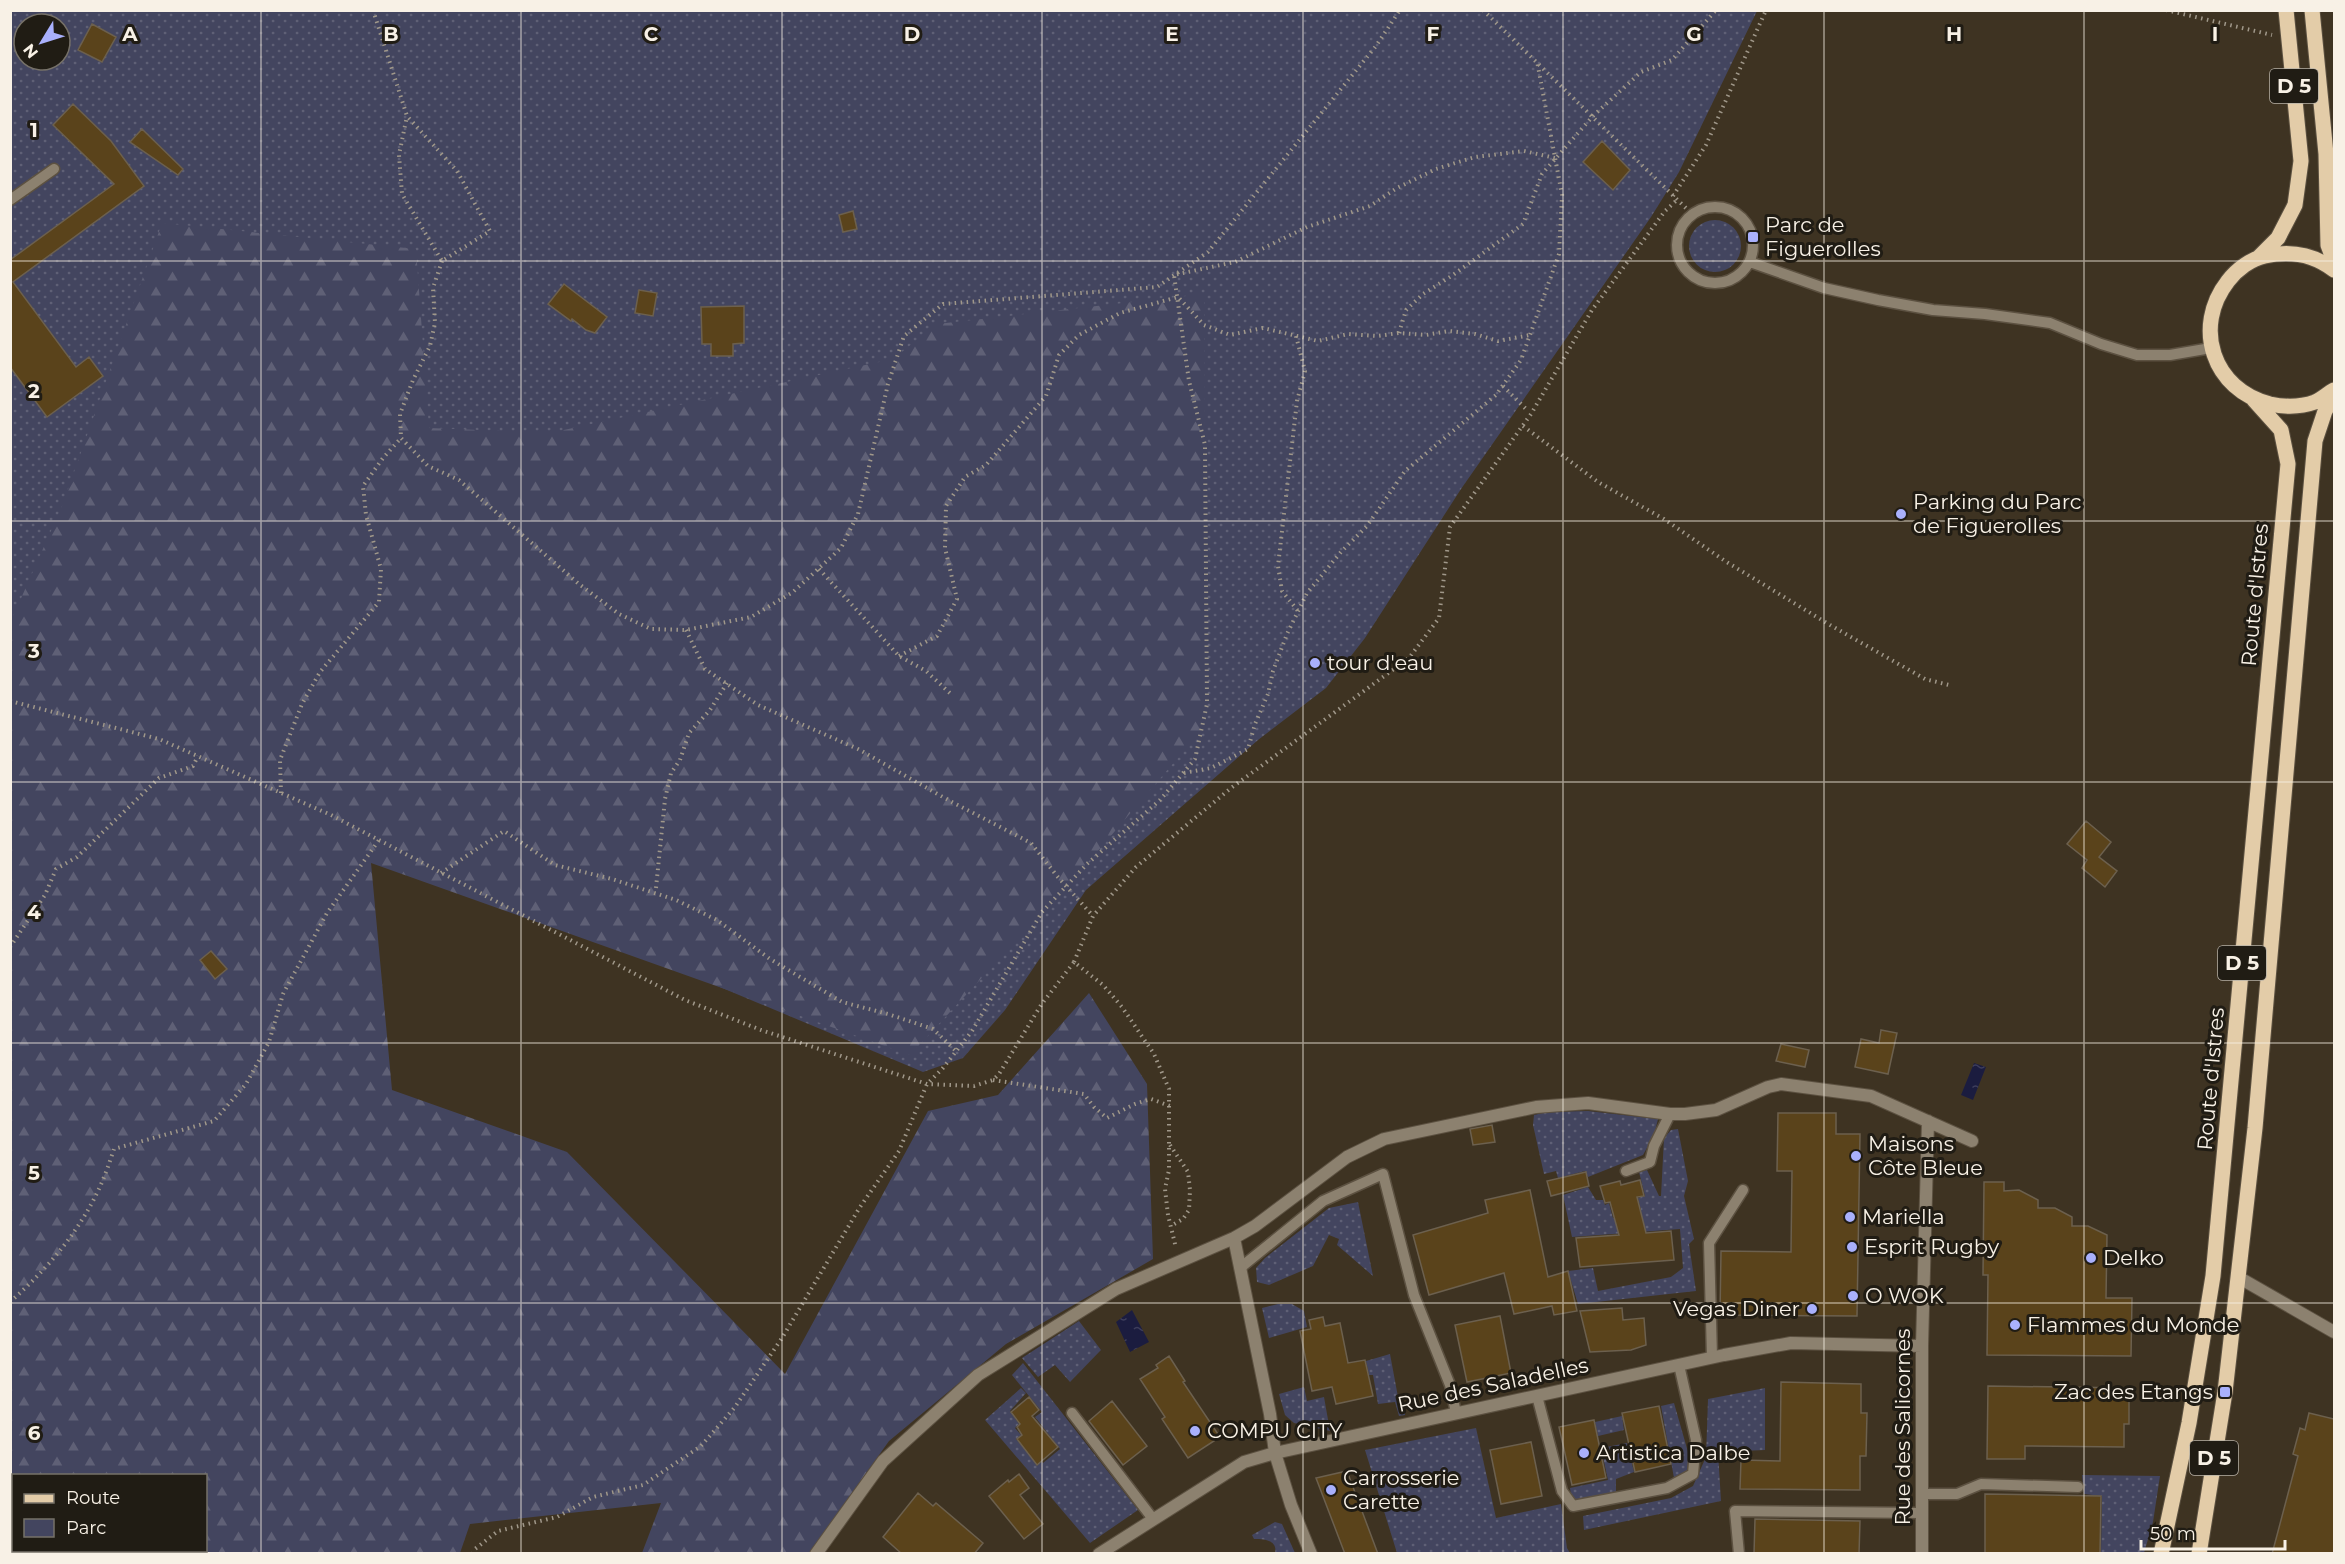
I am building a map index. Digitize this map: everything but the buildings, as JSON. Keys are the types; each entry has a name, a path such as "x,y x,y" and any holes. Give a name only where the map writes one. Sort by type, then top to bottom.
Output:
{"main road":[{"name":"D 5","path":"2259,257 2277,238 2295,205 2301,161 2291,39 2286,10"},
{"name":"D 5","path":"2312,10 2326,154 2328,245 2334,261"},
{"path":"2334,270 2322,261 2301,254 2280,252 2259,257 2235,272 2218,294 2210,320 2211,348 2220,369 2235,387 2254,400 2284,407 2315,402 2334,390"},
{"name":"D 5","path":"2199,1554 2225,1392 2255,1128 2315,441 2325,411 2334,395"},
{"name":"Route d'Istres","path":"2161,1554 2189,1424 2213,1276 2288,464 2281,430 2254,400"}],"street":[{"path":"816,1554 883,1461 978,1375 1116,1289 1234,1238 1256,1226 1347,1157 1384,1139 1536,1107 1588,1102 1670,1114 1716,1110 1768,1087 1781,1084 1871,1096 1972,1141"},
{"name":"Rue des Salicornes","path":"1922,1554 1922,1346 1928,1121"},
{"path":"1234,1238 1270,1414 1275,1453 1291,1506 1311,1554"},
{"path":"2238,1277 2334,1332"},
{"name":"Rue des Saladelles","path":"1099,1554 1244,1462 1275,1453 1712,1357 1791,1343 1922,1346"}],"lane":[{"path":"10,200 54,169"},
{"path":"1704,208 1729,209 1748,225 1753,237 1754,249 1750,262 1738,276 1721,284 1708,283 1696,279 1686,271 1679,260 1677,248 1681,229 1692,214 1704,208"},
{"path":"1750,262 1824,288 1878,300 1933,310 2050,323 2101,344 2137,354 2170,355 2211,348"},
{"path":"1626,1171 1650,1162 1654,1146 1670,1114"},
{"path":"1240,1268 1323,1200 1383,1174 1414,1295 1450,1384 1456,1413"},
{"path":"1712,1357 1709,1243 1743,1190"},
{"path":"1537,1396 1562,1491 1573,1506 1667,1488 1693,1474 1696,1440 1679,1365"},
{"path":"1072,1413 1153,1519"},
{"path":"1922,1494 1957,1494 1981,1484 2079,1487"},
{"path":"1739,1554 1735,1511 1922,1513"}],"path":[{"path":"373,10 407,116 457,171 490,231 442,261 433,288 435,323 430,346 413,380 400,414 401,438 428,466 459,480 579,584 619,614 651,629 686,630 751,617 794,592 841,548 858,514 888,384 904,336 943,304 1157,287 1208,252 1377,46 1400,10"},
{"path":"1484,10 1692,214"},
{"path":"1399,333 1406,310 1423,294 1523,224 1542,174 1593,116 1641,72 1672,60 1716,10"},
{"path":"1673,196 1706,145 1766,10"},
{"path":"2166,10 2291,39"},
{"path":"1183,773 1211,768 1248,749 1255,724 1268,694 1276,662 1307,593 1341,552 1367,526 1406,471 1496,395 1521,360 1559,254 1562,195 1537,61"},
{"path":"407,116 399,155 402,194 442,261"},
{"path":"1174,275 1235,262 1306,227 1370,206 1397,188 1436,169 1475,157 1524,151 1555,158"},
{"path":"993,1080 999,1074 1041,1005 1074,962 1092,916 1136,867 1231,788 1409,658 1439,618 1450,527 1522,426 1592,310 1665,211 1677,200"},
{"path":"473,1554 475,1549 498,1531 557,1517 593,1497 643,1485 701,1446 735,1407 782,1338 860,1207 899,1151 927,1084 943,1068 972,1030 1042,912 1087,864 1160,800 1195,759 1207,704 1205,445 1189,381 1174,275"},
{"path":"1178,297 1204,325 1230,335 1263,328 1318,341 1348,334 1426,335 1449,331 1475,334 1498,341 1530,335"},
{"path":"899,656 938,636 957,599 945,548 946,506 965,477 986,465 1046,396 1059,355 1079,335 1119,313 1178,297"},
{"path":"1296,336 1305,371 1297,401 1278,566 1282,591 1299,611"},
{"path":"1503,386 1526,409"},
{"path":"1522,426 1598,482 1664,519 1725,561 1830,625 1925,679 1949,686"},
{"path":"281,793 280,760 302,704 320,672 379,602 381,569 366,515 363,486 401,438"},
{"path":"819,569 899,656 926,670 952,696"},
{"path":"686,630 705,669 758,705 858,748 1031,843 1092,916"},
{"path":"656,888 665,798 671,773 680,760 689,733 710,710 727,683"},
{"path":"10,701 159,739 198,756 331,815 685,1000 761,1030 927,1084 974,1086 993,1080 1040,1088 1059,1088 1084,1094 1107,1118 1151,1099 1170,1106"},
{"path":"10,947 45,895 56,869 85,850 159,778 193,766 198,756"},
{"path":"441,873 504,831 555,865 612,879 676,900 717,920 770,959 842,1002 933,1029 956,1051"},
{"path":"10,1302 41,1274 71,1237 97,1193 114,1149 214,1121 246,1084 269,1042 283,994 327,913 379,840"},
{"path":"1074,962 1103,985 1147,1045 1169,1089 1168,1170 1165,1189 1179,1260"},
{"path":"1169,1144 1188,1172 1190,1190 1189,1210 1183,1219 1171,1226"}],"green space":[{"path":"10,11 1757,11 1679,172 1651,217 1461,489 1365,638 1326,688 1258,740 1086,890 1005,1010 963,1058 923,1072 11,690"},
{"path":"1715,220 1725,222 1733,228 1739,236 1741,246 1739,256 1733,264 1725,270 1715,272 1705,270 1697,264 1691,256 1689,246 1691,236 1697,228 1705,222"},
{"path":"162,223 416,249 429,428 550,433 893,359 937,324 1204,294 1207,724 1072,881 910,1055 371,863 392,1090 567,1152 785,1374 928,1111 998,1095 1089,993 1147,1084 1153,1259 1006,1344 889,1441 809,1553 642,1553 661,1503 470,1524 460,1553 11,1554 11,621 62,506"},
{"path":"1588,1111 1658,1119 1654,1135 1643,1155 1588,1177 1585,1171 1558,1178 1556,1171 1544,1174 1533,1125 1534,1115 1547,1112"},
{"path":"1678,1129 1688,1181 1684,1196 1694,1239 1689,1244 1696,1291 1578,1304 1568,1271 1593,1268 1598,1291 1671,1277 1683,1268 1680,1229 1572,1237 1563,1195 1588,1187 1596,1200 1603,1200 1605,1205 1609,1203 1613,1218 1641,1210 1638,1198 1645,1196 1639,1172 1647,1170 1661,1196 1664,1138 1671,1130"},
{"path":"1358,1202 1373,1276 1337,1245 1339,1239 1329,1235 1313,1266 1269,1285 1257,1282 1256,1268 1265,1258 1329,1208"},
{"path":"1278,1304 1292,1304 1304,1311 1307,1327 1269,1338 1262,1308"},
{"path":"1079,1321 1101,1350 1070,1382 1055,1365 1038,1377 1022,1358"},
{"path":"1390,1354 1398,1397 1402,1396 1405,1415 1399,1416 1395,1402 1378,1404 1373,1375 1369,1375 1366,1361"},
{"path":"1023,1363 1138,1510 1090,1543 985,1420 1021,1388 1026,1393 1010,1411 1019,1424 1015,1428 1021,1435 1016,1439 1023,1447 1028,1443 1043,1463 1060,1449 1035,1417 1042,1412 1012,1375"},
{"path":"1304,1387 1307,1401 1324,1397 1330,1431 1294,1423 1285,1415 1279,1394"},
{"path":"1765,1388 1765,1450 1718,1452 1721,1501 1584,1530 1583,1516 1671,1498 1693,1486 1706,1457 1708,1399"},
{"path":"1674,1403 1690,1459 1686,1475 1674,1478 1661,1406"},
{"path":"1622,1416 1624,1430 1598,1436 1595,1422"},
{"path":"1476,1428 1496,1518 1561,1504 1567,1548 1570,1553 1397,1553 1365,1450"},
{"path":"1627,1443 1634,1472 1616,1479 1616,1493 1572,1502 1570,1488 1608,1480 1601,1448"},
{"path":"2082,1475 2160,1476 2153,1522 2144,1553 2101,1553 2102,1496 2084,1494"},
{"path":"1275,1522 1282,1524 1295,1553 1275,1553 1272,1543 1254,1539 1252,1535"}],"water":[{"path":"1974,1063 1986,1067 1973,1100 1961,1095"},
{"path":"1132,1310 1149,1342 1130,1352 1116,1322"}],"place":[{"name":"Parc de Figuerolles","path":"1753,237"},
{"name":"Parking du Parc de Figuerolles","path":"1901,514"},
{"name":"tour d'eau","path":"1315,663"},
{"name":"Maisons Côte Bleue","path":"1856,1156"},
{"name":"Mariella","path":"1850,1217"},
{"name":"Esprit Rugby","path":"1852,1247"},
{"name":"Delko","path":"2091,1258"},
{"name":"O WOK","path":"1853,1296"},
{"name":"Vegas Diner","path":"1812,1309"},
{"name":"Flammes du Monde","path":"2015,1325"},
{"name":"Zac des Etangs","path":"2225,1392"},
{"name":"COMPU CITY","path":"1195,1431"},
{"name":"Artistica Dalbe","path":"1584,1453"},
{"name":"Carrosserie Carette","path":"1331,1490"}]}
